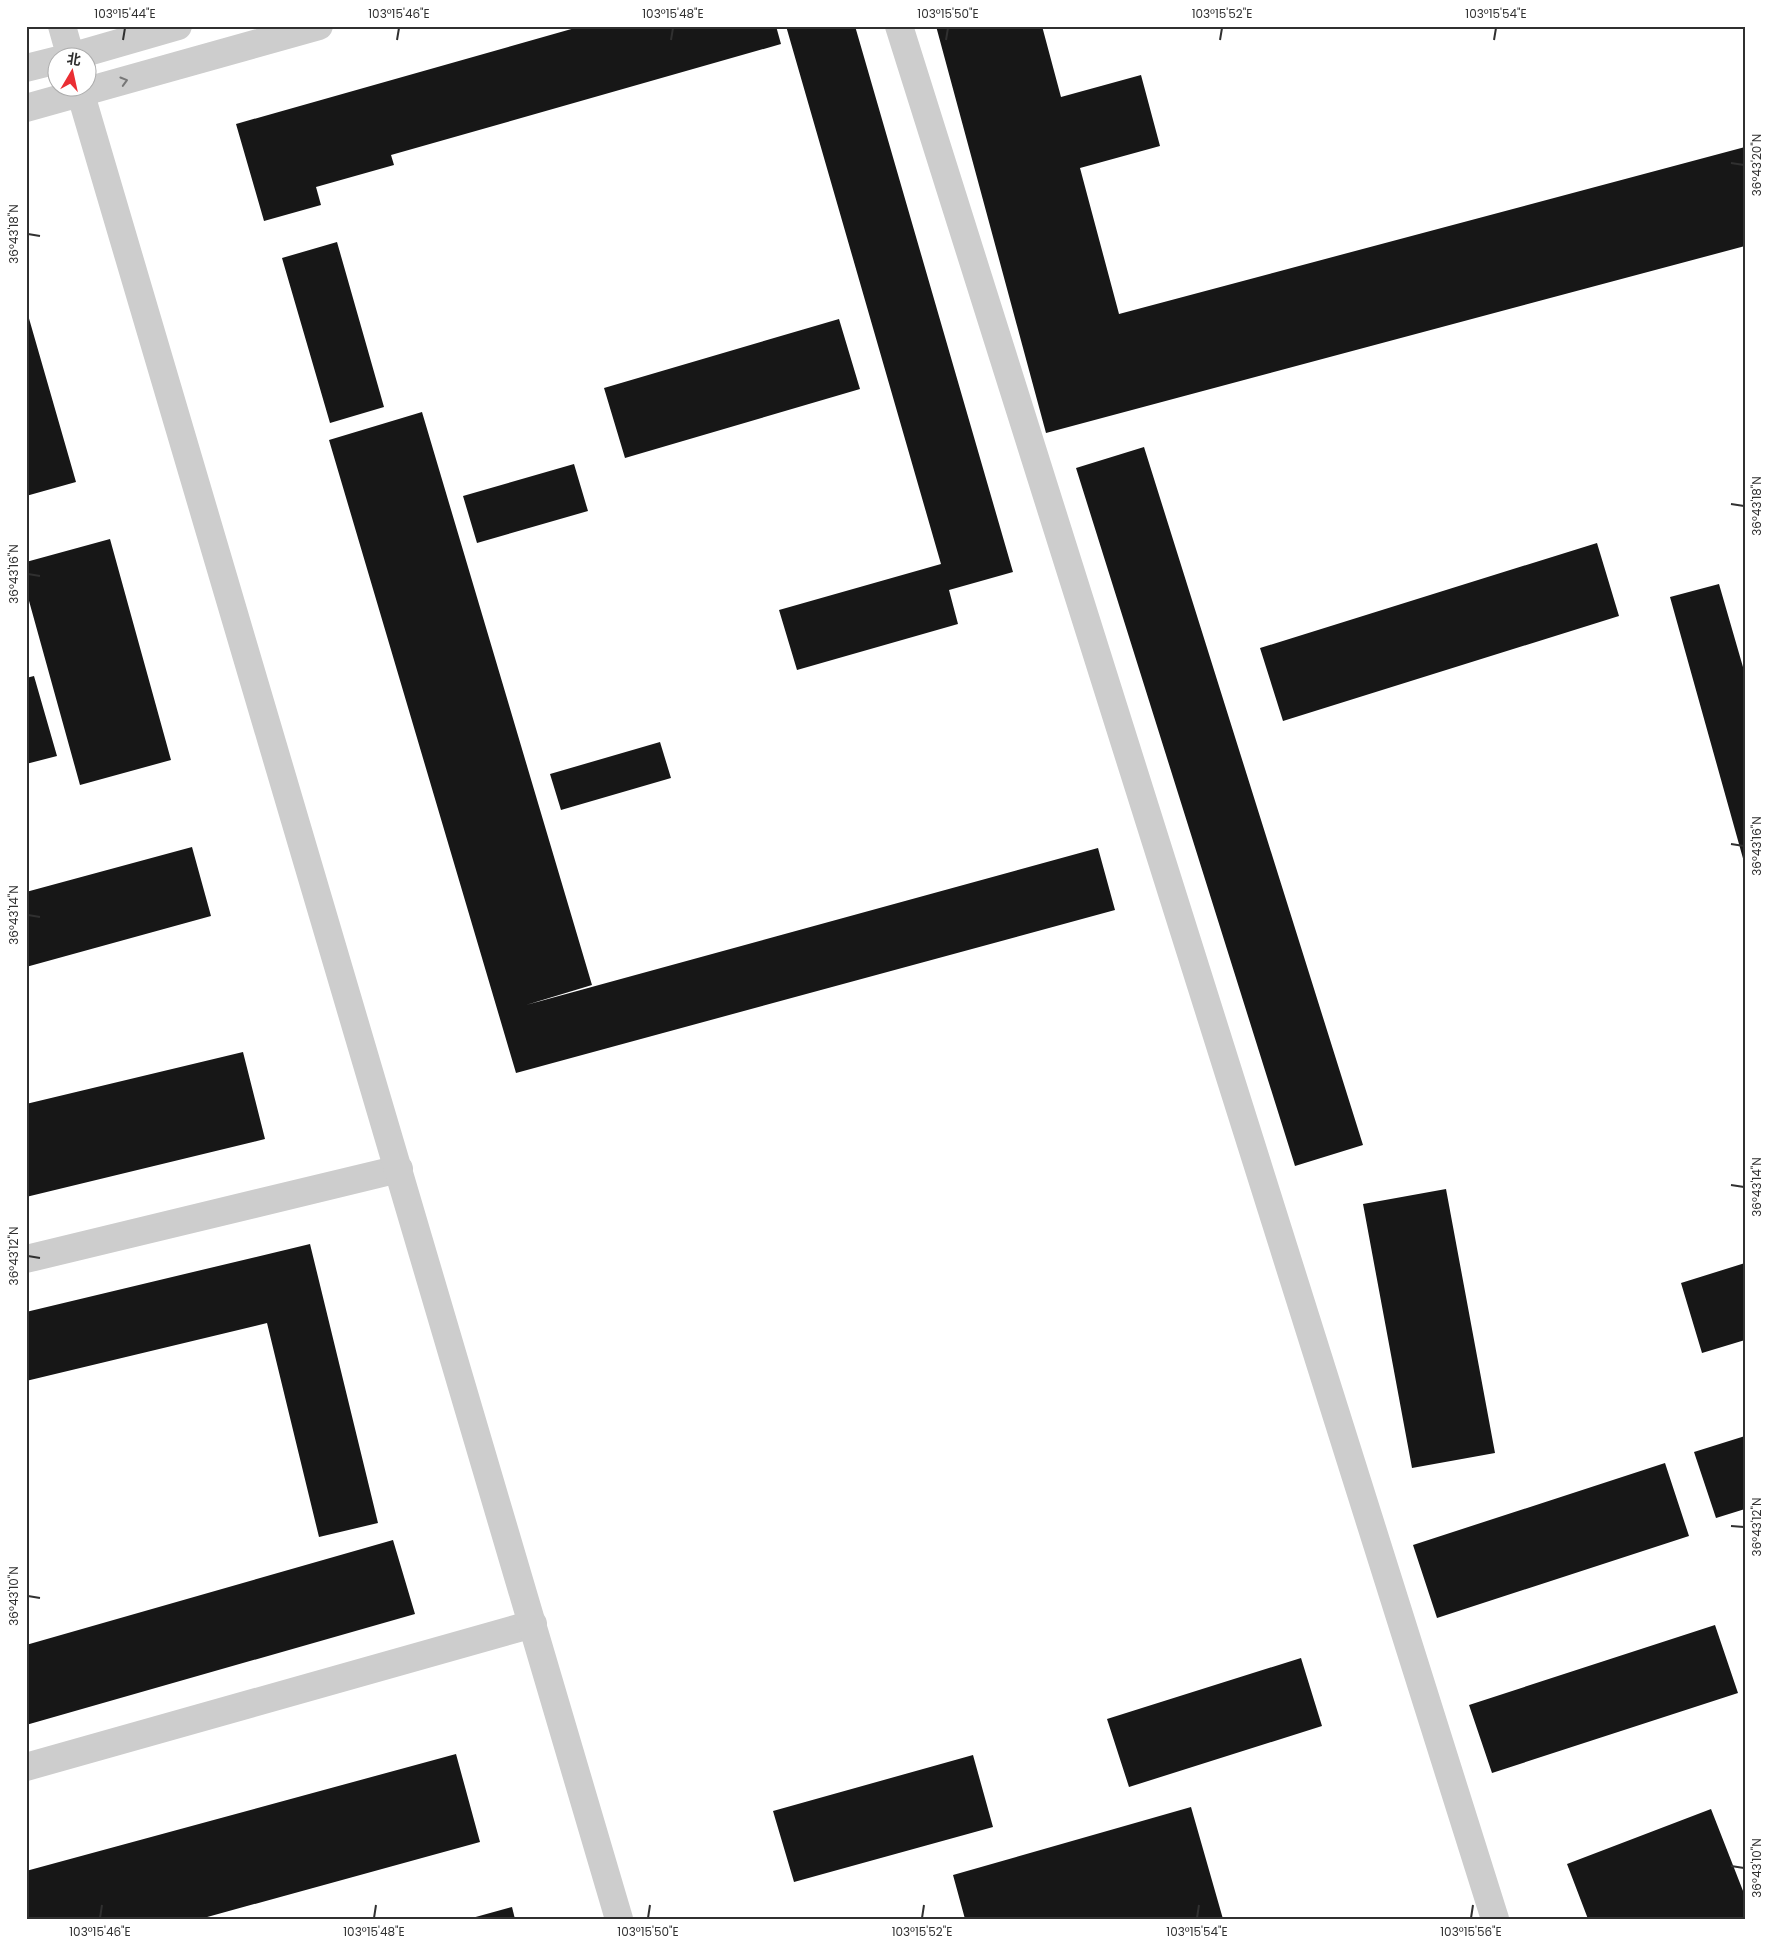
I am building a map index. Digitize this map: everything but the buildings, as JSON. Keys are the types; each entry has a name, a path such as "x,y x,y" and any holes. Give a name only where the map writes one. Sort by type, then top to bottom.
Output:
{"street":[{"path":"62,26 65,48"},
{"path":"98,49 178,26"},
{"path":"98,85 319,26"},
{"path":"899,26 1495,1919"},
{"path":"26,68 48,62"},
{"path":"26,108 56,98"},
{"path":"82,98 619,1919"},
{"path":"26,1259 399,1169"},
{"path":"26,1767 533,1624"}]}
